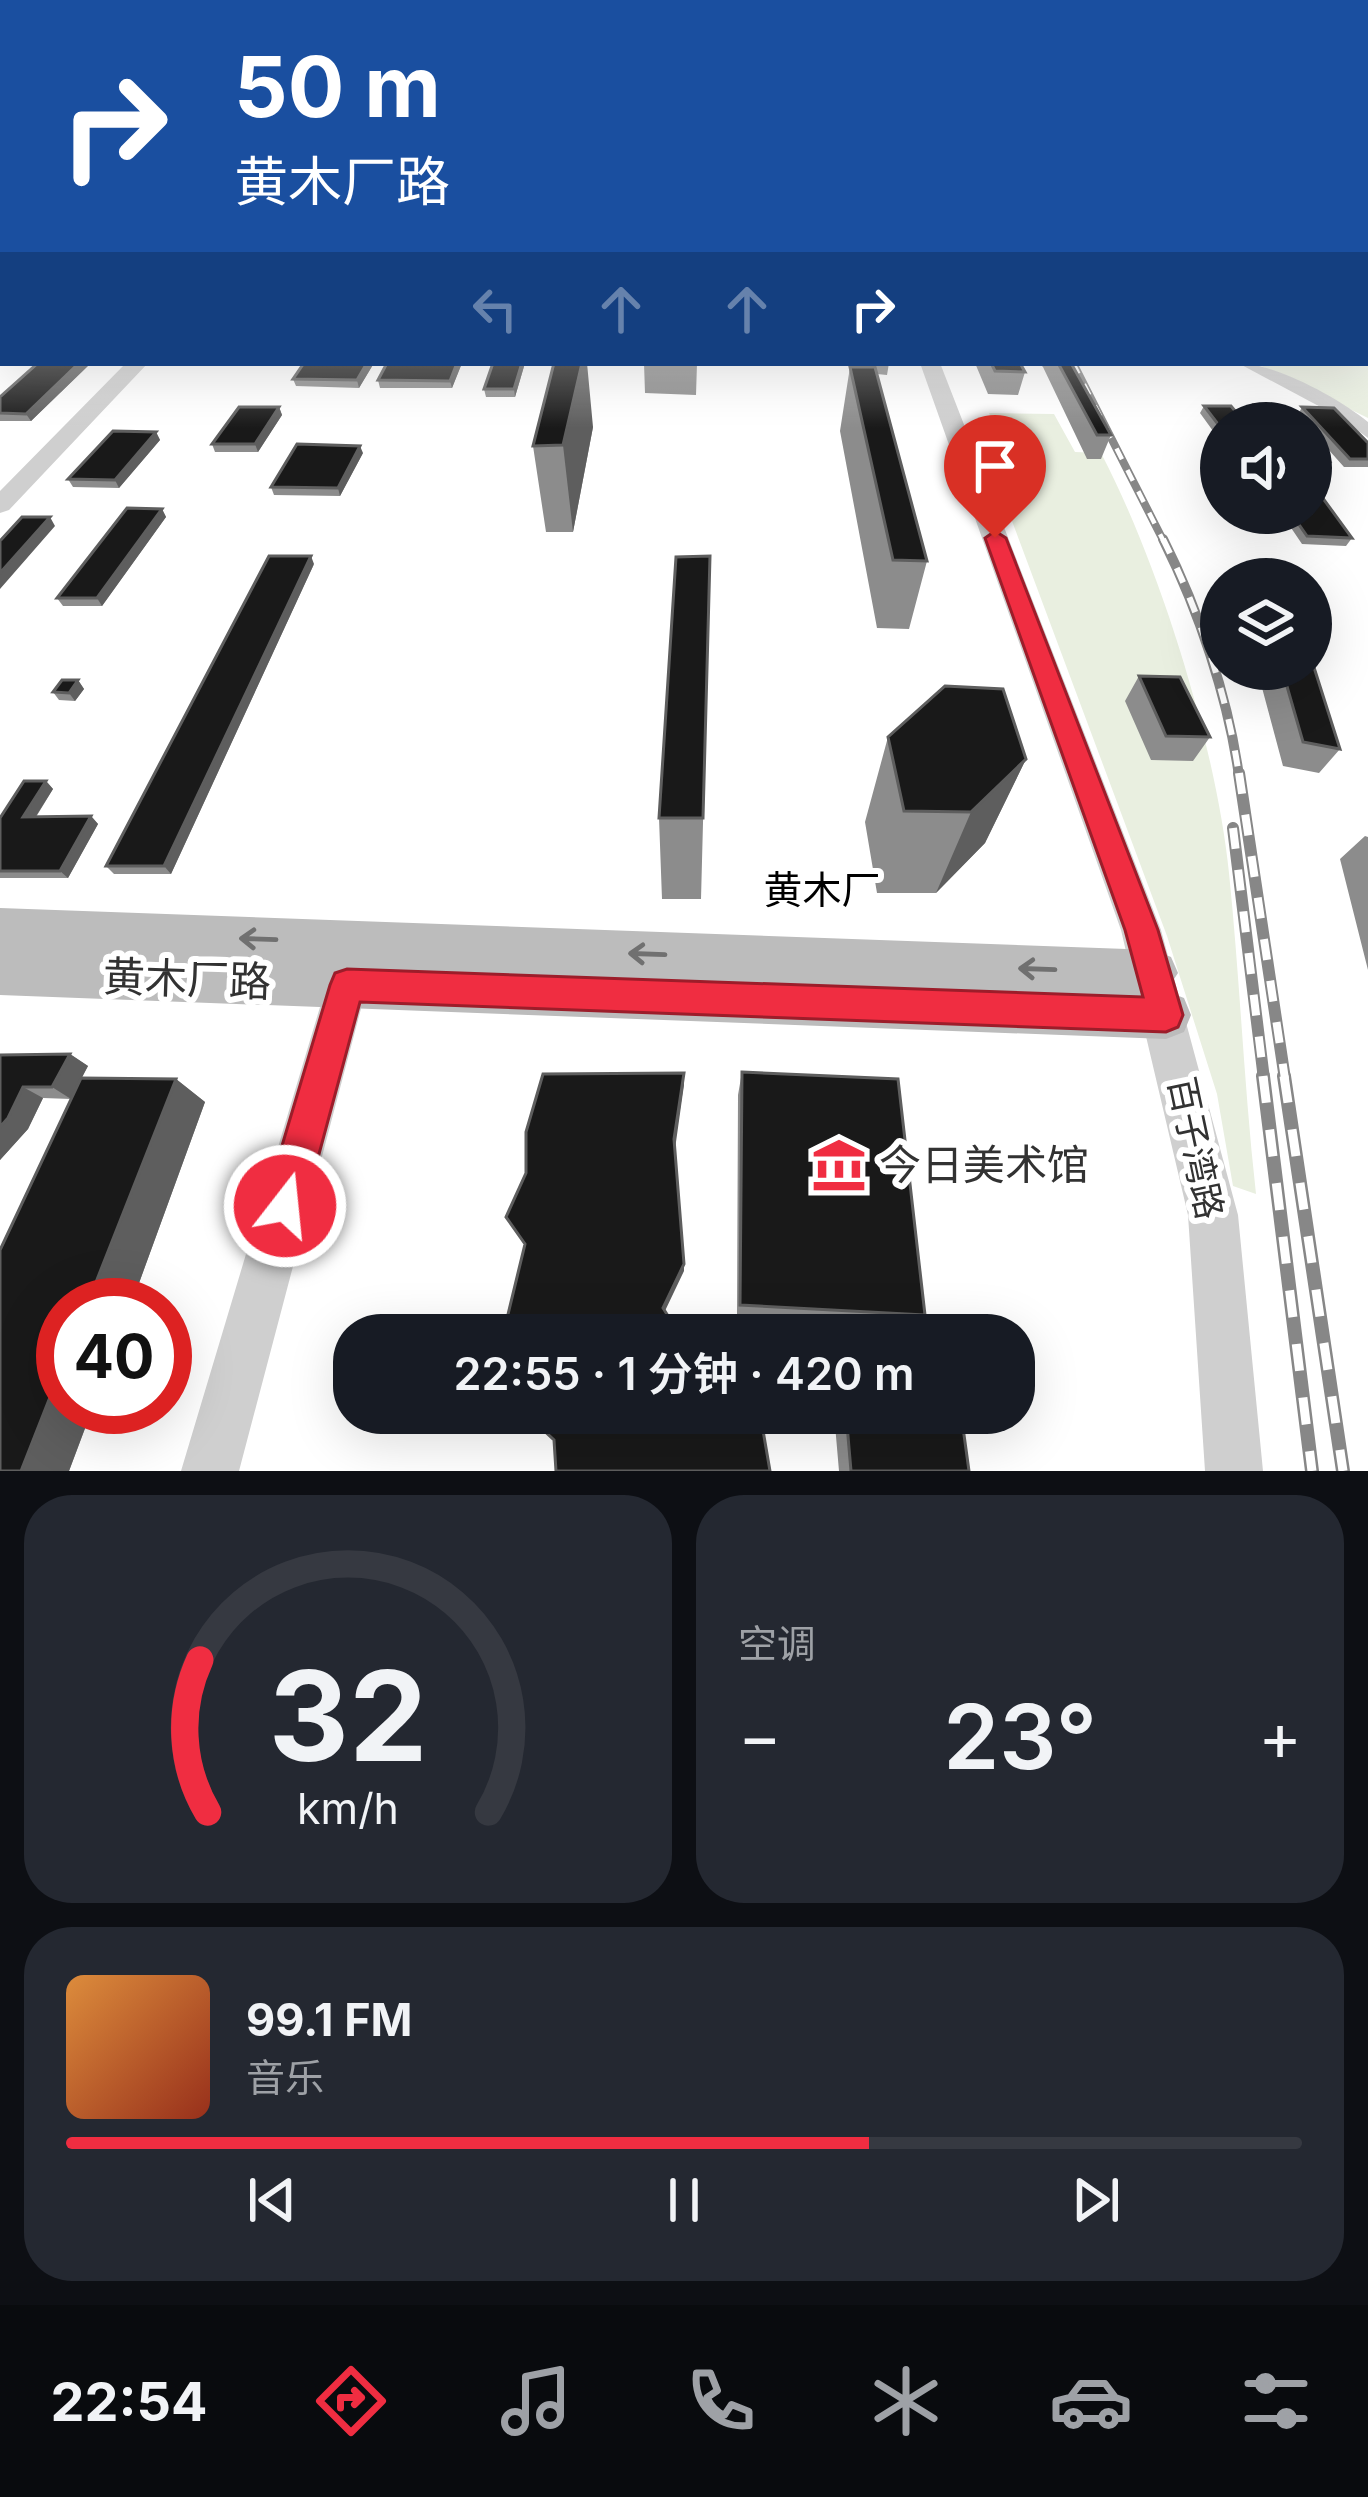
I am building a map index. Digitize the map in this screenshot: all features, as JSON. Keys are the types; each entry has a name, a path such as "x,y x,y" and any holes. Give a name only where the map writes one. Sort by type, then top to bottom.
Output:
{"main road":[{"name":"黄木厂路","path":"0,929 353,964"},
{"name":"黄木厂路","path":"0,972 353,964 1160,994"}],"street":[{"path":"0,505 135,366"},
{"name":"百子湾路","path":"931,366 1160,994 1213,1215 1234,1471"},
{"path":"1252,366 1348,414 1368,432"},
{"path":"210,1471 353,964"}],"green space":[{"path":"1261,366 1368,366 1368,418"},
{"path":"989,413 1054,414 1075,452 1101,453 1164,602 1198,714 1222,823 1256,1194 1233,1186 1217,1094 1167,936 975,422 993,422"}],"building":[{"path":"35,366 76,366 26,414 0,413 0,397"},
{"path":"302,366 365,366 357,380 293,379"},
{"path":"385,366 456,366 450,381 378,380"},
{"path":"492,366 521,366 514,389 484,389"},
{"path":"553,366 581,366 563,445 533,446"},
{"path":"992,366 1022,366 1025,372 995,371"},
{"path":"1060,366 1073,366 1111,435 1097,435"},
{"path":"850,367 875,367 927,561 893,560"},
{"path":"239,407 279,407 255,444 212,444"},
{"path":"1332,408 1368,443 1368,459 1350,459 1332,440"},
{"path":"113,431 156,432 115,480 68,479"},
{"path":"297,444 360,446 338,488 271,487"},
{"path":"127,508 162,509 97,598 57,598"},
{"path":"1332,511 1352,538 1307,536 1332,534"},
{"path":"22,517 50,517 0,573 0,541"},
{"path":"269,556 311,556 164,866 106,866"},
{"path":"710,556 703,818 659,818 676,557"},
{"path":"1139,676 1180,677 1210,737 1166,736"},
{"path":"62,680 78,680 69,693 53,692"},
{"path":"945,686 1003,689 1026,759 971,812 904,811 888,737"},
{"path":"1288,690 1321,690 1340,749 1303,742"},
{"path":"24,781 46,781 23,817 91,816 60,871 0,871 0,818"},
{"path":"70,1054 52,1087 23,1087 0,1127 0,1055"},
{"path":"742,1072 898,1079 925,1314 740,1305"},
{"path":"684,1073 674,1139 684,1264 663,1308 667,1314 508,1314 525,1244 506,1217 526,1173 526,1132 543,1074"},
{"path":"81,1078 176,1079 98,1278 36,1278 36,1433 21,1471 0,1471 0,1250"},
{"path":"548,1434 764,1434 770,1471 556,1471 554,1440"},
{"path":"848,1434 964,1434 969,1471 851,1471"}],"railway":[{"path":"1075,366 1164,542"},
{"path":"1163,539 1210,655 1239,776"},
{"path":"1239,773 1285,1079"},
{"path":"1233,828 1264,1079"},
{"path":"1263,1076 1312,1471"},
{"path":"1284,1076 1343,1471"}],"place":[{"name":"今日美术馆","path":"839,1165"}],"district":[{"name":"黄木厂","path":"822,890"}],"route":[{"path":"285,1206 347,985 1166,1015 1141,930 995,538"}]}
